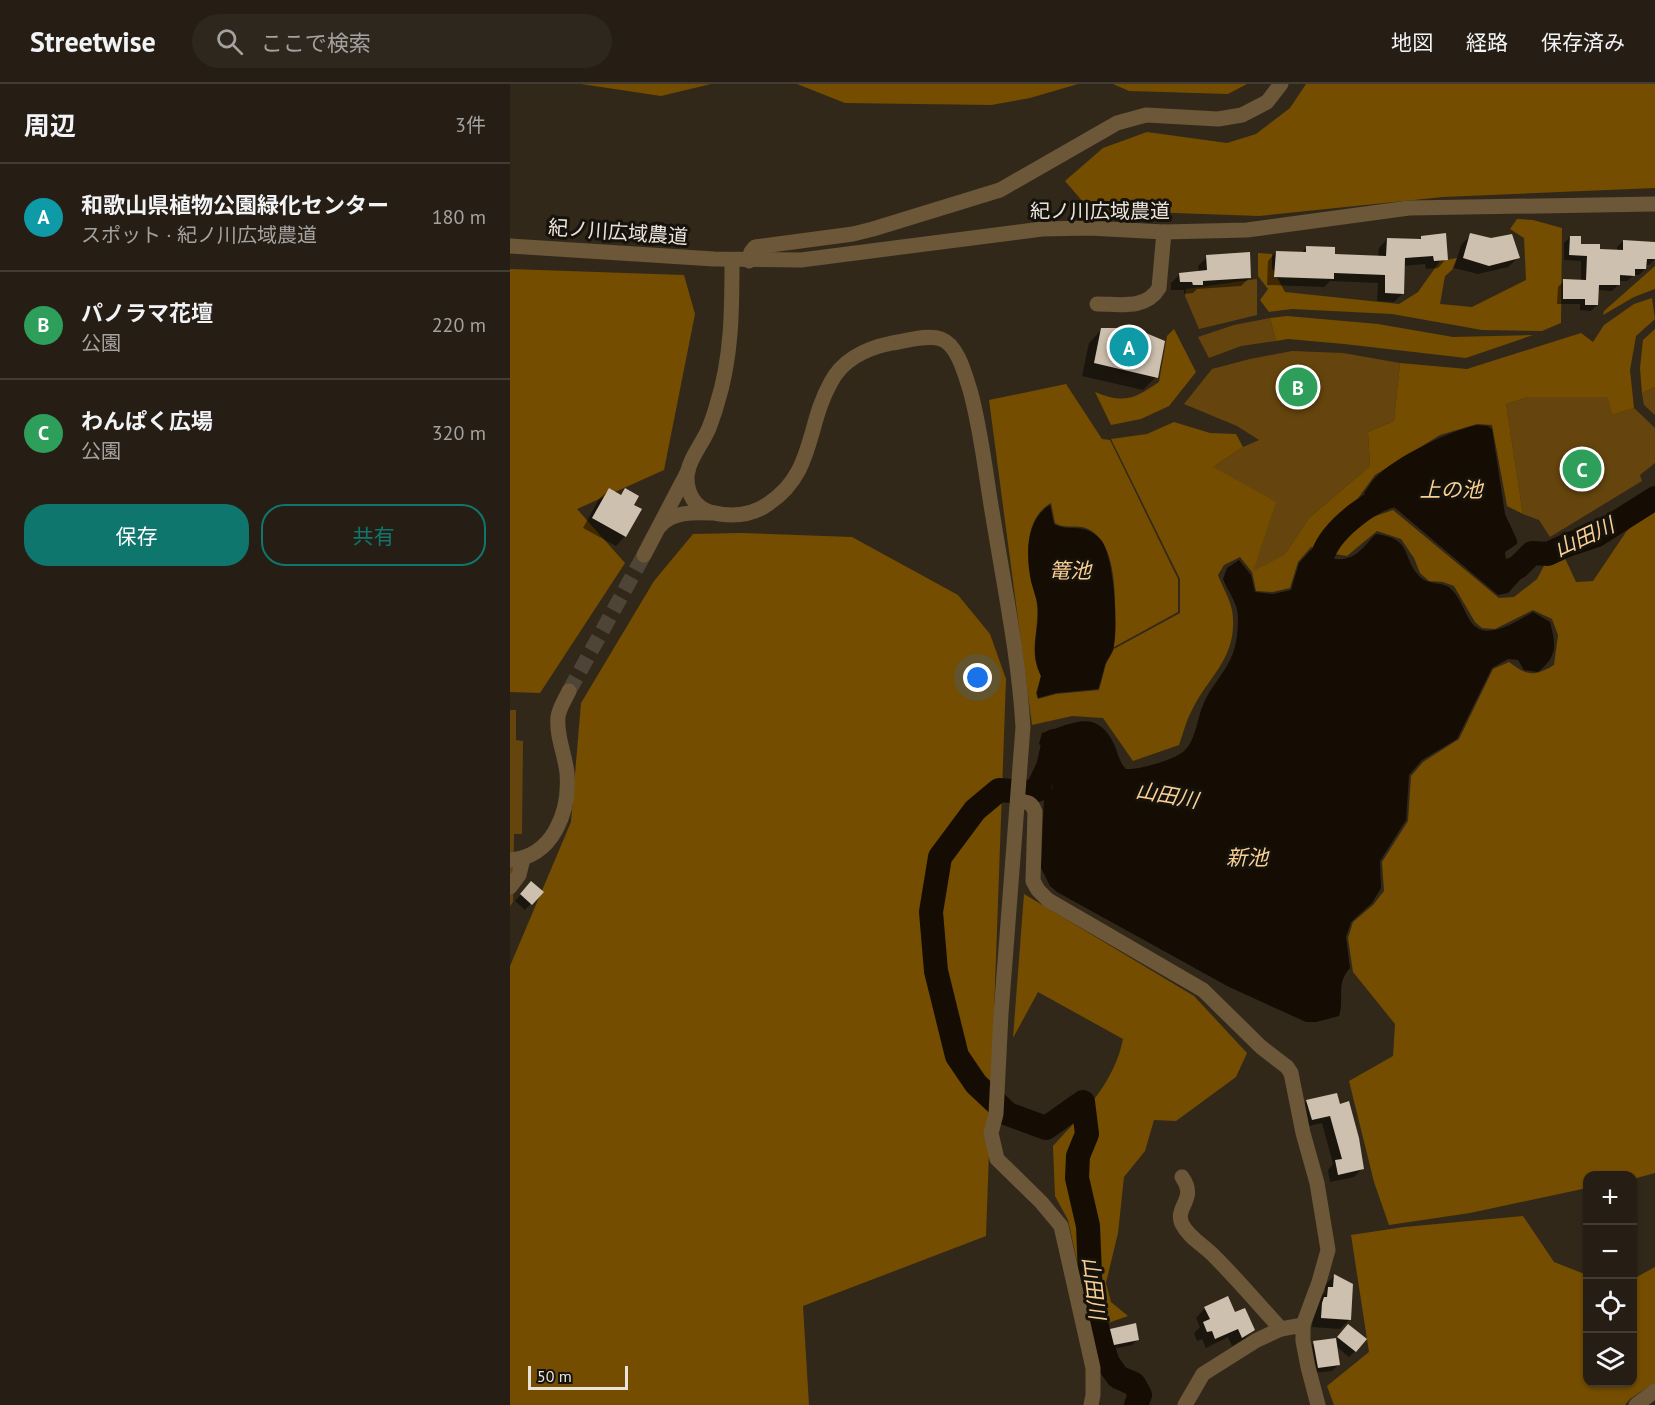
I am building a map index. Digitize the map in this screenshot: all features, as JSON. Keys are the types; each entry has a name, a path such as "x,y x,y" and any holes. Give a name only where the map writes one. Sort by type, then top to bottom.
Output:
{"street":[{"path":"749,261 755,247 853,234 1000,190 1117,123 1146,115 1218,119 1242,115 1267,102 1281,84"},
{"name":"紀ノ川広域農道","path":"512,243 749,261 819,258 1042,229 1089,228 1164,232 1247,230 1409,208 1655,204"},
{"path":"1097,304 1139,304 1155,294 1159,288 1164,232"},
{"path":"644,555 709,428 727,367 732,315 732,260"},
{"path":"658,528 664,520 680,515 696,513 736,515 755,511 775,499 791,485 801,467 828,387 838,372 856,356 877,346 938,338 950,344 954,350 970,389 1002,571 1022,709 1023,748 1000,1014 996,1114 991,1133 998,1159 1041,1202 1061,1226 1093,1368 1091,1405"},
{"path":"688,471 688,487 695,504 706,511 717,514"},
{"path":"510,887 519,875 516,860 541,850 547,844 564,808 567,775 558,718 569,692"},
{"path":"1018,801 1030,802 1034,806 1034,881 1038,890 1048,900 1203,990 1291,1073 1303,1133 1317,1184 1328,1250 1303,1325 1303,1341 1318,1405"},
{"path":"1182,1177 1189,1186 1181,1222 1190,1235 1214,1255 1281,1329"},
{"path":"1185,1405 1203,1374 1257,1340 1281,1329 1303,1325"},
{"path":"1636,1405 1655,1391"}],"shaded area":[{"path":"581,84 711,84 661,96"},
{"path":"797,84 1078,84 1030,98 991,105 845,103"},
{"path":"1113,84 1247,84 1228,94 1129,91"},
{"path":"1306,84 1655,84 1655,188 1443,197 1259,216 1090,210 1065,181 1103,148 1147,132 1227,143 1256,134 1290,108"},
{"path":"1517,219 1533,220 1562,228 1561,323 1542,331 1482,330 1392,314 1292,309 1269,312 1260,300 1268,289 1258,276 1258,253 1272,254 1272,268 1285,292 1399,304 1418,292 1440,261 1457,258 1452,270 1445,276 1440,304 1472,307 1526,280 1524,238 1510,229"},
{"path":"1655,266 1655,289 1634,297 1603,315 1604,311"},
{"path":"510,269 684,275 695,314 664,470 577,509 625,563 540,693 510,692"},
{"path":"1257,279 1257,315 1199,329 1185,296 1186,289"},
{"path":"1652,298 1655,319 1636,336 1630,370 1634,408 1612,415 1608,397 1528,397 1506,404 1523,514 1507,506 1492,425 1477,424 1440,435 1375,475 1320,550 1311,547 1298,562 1290,588 1273,592 1256,591 1252,572 1240,557 1224,565 1218,575 1233,613 1230,646 1219,668 1198,698 1179,745 1133,761 1103,718 1072,716 1032,725 989,400 1066,384 1102,439 1110,440 1178,579 1178,612 1114,647 1114,583 1107,551 1100,539 1086,528 1055,523 1051,503 1036,518 1029,537 1028,558 1037,603 1035,658 1041,676 1036,693 1038,699 1056,694 1099,690 1106,664 1114,649 1180,613 1180,579 1111,439 1147,434 1174,422 1210,433 1236,434 1243,447 1213,467 1276,502 1253,571 1285,554 1309,518 1370,466 1368,432 1394,421 1400,363 1467,369 1581,333 1593,342 1604,325 1634,304"},
{"path":"1287,316 1378,324 1453,337 1533,335 1466,358 1344,344 1288,339 1276,341 1270,318"},
{"path":"1270,318 1276,341 1241,346 1209,358 1198,337 1234,325"},
{"path":"1174,329 1196,372 1169,406 1141,419 1111,425 1095,392 1114,398 1128,398 1159,382 1167,336"},
{"path":"1655,329 1655,387 1642,393 1640,368 1643,340"},
{"path":"1292,351 1343,353 1400,363 1394,421 1368,432 1370,466 1309,518 1285,554 1252,572 1213,467 1243,447 1259,440 1237,426 1184,404 1212,369"},
{"path":"1655,387 1655,415 1644,405 1642,393"},
{"path":"1528,397 1609,397 1612,415 1634,408 1655,428 1655,463 1640,475 1642,481 1550,537 1539,520 1523,514 1506,404"},
{"path":"1655,500 1655,1173 1637,1178 1637,1171 1583,1171 1583,1189 1470,1213 1389,1225 1374,1182 1349,1081 1393,1056 1395,1024 1353,972 1348,938 1353,922 1373,905 1384,891 1382,862 1408,821 1411,776 1423,762 1459,739 1493,669 1509,662 1531,673 1547,669 1554,665 1558,635 1552,619 1533,610 1495,629 1482,628 1475,622 1454,586 1429,581 1420,573 1414,558 1401,539 1377,531 1347,556 1330,551 1340,535 1370,518 1393,510 1499,598 1514,597 1537,579 1546,562 1563,554 1576,582 1593,581 1626,532"},
{"path":"740,533 852,537 958,595 990,634 1006,679 986,1236 803,1306 809,1405 510,1405 510,966 571,822 581,703 654,581 693,534"},
{"path":"510,710 516,710 516,740 523,741 522,834 514,834 513,902 510,906"},
{"path":"1024,894 1194,996 1247,1053 1236,1077 1176,1121 1154,1120 1145,1151 1124,1177 1118,1233 1106,1283 1111,1302 1128,1316 1108,1323 1106,1337 1094,1339 1068,1220 1055,1196 1053,1146 1086,1110 1105,1084 1119,1055 1123,1039 1038,992 1013,1038"},
{"path":"1523,1216 1554,1262 1583,1273 1583,1387 1637,1387 1637,1277 1655,1267 1655,1397 1648,1387 1625,1405 1334,1405 1327,1386 1369,1352 1351,1235 1404,1227"}],"water":[{"name":"上の池","path":"1477,425 1488,426 1492,429 1505,514 1517,540 1517,544 1505,552 1506,560 1513,563 1527,547 1533,549 1537,561 1508,593 1498,595 1394,507 1377,510 1364,493 1384,470 1395,462 1438,439"},
{"name":"篭池","path":"1050,505 1054,524 1089,531 1101,540 1105,548 1114,593 1115,639 1098,689 1056,693 1038,698 1041,676 1037,667 1035,650 1038,608 1031,581 1028,550 1029,539 1036,520"},
{"name":"新池","path":"1376,534 1388,536 1401,544 1414,569 1423,579 1445,585 1452,590 1477,628 1485,631 1502,628 1533,612 1550,622 1554,650 1549,661 1538,672 1524,670 1518,660 1508,659 1492,668 1457,739 1422,760 1409,775 1406,820 1380,861 1381,888 1372,903 1351,922 1346,937 1350,968 1343,980 1339,1016 1306,1022 1229,987 1050,886 1041,868 1044,798 1047,790 1052,789 1060,753 1058,749 1043,747 1039,744 1042,733 1082,721 1099,725 1107,733 1126,769 1164,761 1183,752 1191,742 1206,698 1230,660 1234,649 1238,612 1223,579 1227,568 1239,560 1251,575 1255,592 1273,594 1291,590 1299,563 1311,550 1331,558 1344,559 1356,554"}],"building":[{"path":"1446,233 1448,260 1434,261 1433,256 1405,258 1404,294 1385,293 1385,275 1334,273 1334,279 1274,277 1276,251 1306,252 1306,246 1335,247 1335,254 1386,256 1387,238 1421,239 1421,236"},
{"path":"1470,233 1491,238 1512,234 1520,258 1489,266 1463,258"},
{"path":"1570,236 1581,236 1581,244 1600,244 1600,249 1623,250 1623,240 1655,242 1655,259 1647,259 1646,269 1635,269 1635,276 1620,275 1620,285 1599,285 1598,305 1585,305 1585,299 1563,299 1563,279 1586,280 1587,256 1569,255"},
{"path":"1250,252 1251,278 1203,281 1203,285 1180,282 1179,273 1207,270 1206,255"},
{"path":"1101,328 1134,328 1165,341 1158,378 1094,363"},
{"path":"609,488 621,495 625,488 639,496 634,505 642,509 626,537 592,518"},
{"path":"531,881 544,892 532,905 520,894"},
{"path":"1337,1093 1340,1104 1349,1101 1364,1169 1338,1175 1335,1160 1342,1159 1330,1116 1312,1120 1306,1100"},
{"path":"1334,1274 1353,1284 1351,1320 1321,1318 1322,1303 1324,1297 1327,1297 1328,1287 1333,1287"},
{"path":"1228,1296 1235,1312 1245,1308 1255,1330 1242,1338 1238,1329 1215,1339 1212,1331 1207,1332 1203,1322 1210,1319 1204,1307"},
{"path":"1136,1323 1139,1340 1114,1345 1110,1329"},
{"path":"1348,1324 1367,1339 1356,1352 1337,1337"},
{"path":"1336,1338 1340,1365 1318,1368 1313,1341"}],"waterway":[{"name":"山田川","path":"1317,586 1320,565 1328,544 1345,524 1380,500 1402,494"},
{"name":"山田川","path":"1511,570 1518,567 1532,553 1548,554 1597,535 1655,498"},
{"name":"山田川","path":"1074,751 1069,746 1054,741 1048,767 1037,790 1027,792 999,790 975,810 940,857 931,912 936,971 957,1056 976,1084 1008,1114 1046,1128 1083,1102 1087,1134 1078,1156 1077,1178 1088,1226 1091,1299 1108,1363 1118,1377 1134,1384 1140,1395 1136,1405"}],"tunnel":[{"path":"569,691 644,555"}],"place":[{"name":"和歌山県植物公園緑化センター","path":"1129,347"},
{"name":"パノラマ花壇","path":"1298,387"},
{"name":"わんぱく広場","path":"1582,469"}]}
